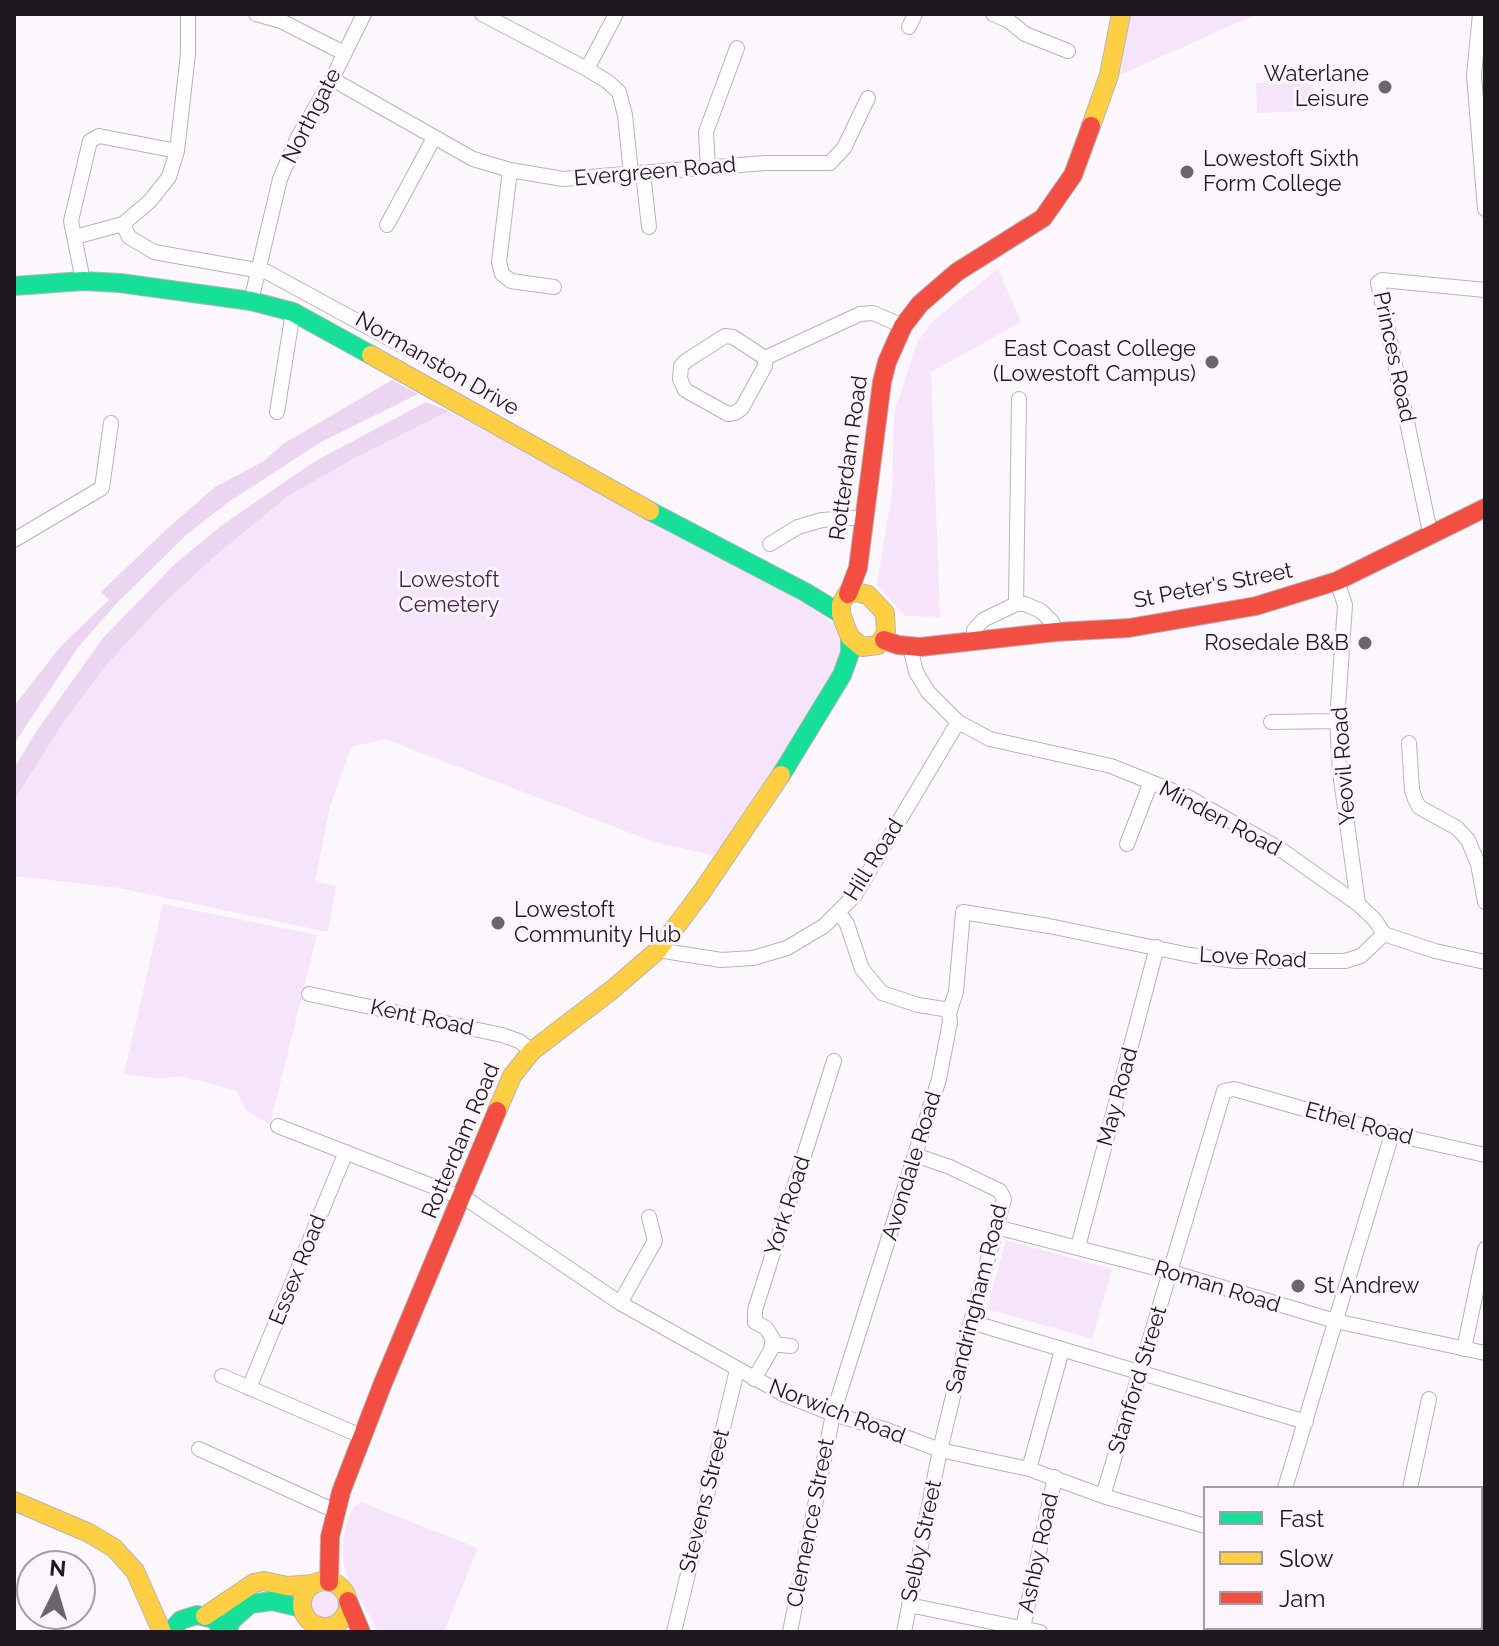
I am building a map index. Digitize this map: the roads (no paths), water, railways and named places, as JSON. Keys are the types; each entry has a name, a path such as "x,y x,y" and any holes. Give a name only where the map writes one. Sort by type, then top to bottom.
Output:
{"main road":[{"name":"Rotterdam Road","path":"847,595 858,568 882,382 903,326 920,304 957,272 1043,218 1073,175 1109,75 1121,14"},
{"name":"Normanston Drive","path":"14,286 83,281 169,288 251,301 293,312 841,614"},
{"name":"St Peter's Street","path":"881,642 910,647 1129,628 1256,606 1337,581 1485,508"},
{"name":"Rotterdam Road","path":"858,568 868,595"},
{"name":"Normanston Drive","path":"805,592 847,595"},
{"path":"885,613 887,627 881,642 862,647 850,637 841,614 841,604 847,595 856,592 868,595 905,631 933,645"},
{"name":"Rotterdam Road","path":"322,1583 335,1511 361,1436 512,1076 532,1051 658,950 752,820 842,675 850,653 850,637"},
{"name":"Rotterdam Road","path":"842,675 881,642"},
{"path":"14,1501 102,1540 126,1559 146,1590 162,1632"},
{"path":"170,1632 181,1620 197,1616 254,1583 264,1581 287,1586 322,1583 342,1589 361,1632"},
{"path":"322,1583 307,1590 302,1608 305,1616 317,1626 339,1629 348,1601"},
{"path":"146,1590 164,1606 214,1619 226,1632 231,1621 250,1604 272,1601 302,1608"}],"street":[{"path":"75,237 123,224 150,201 169,177 177,151 188,54 188,14"},
{"path":"256,14 281,21 344,53"},
{"name":"Northgate","path":"251,301 280,179 298,137 332,79 364,14"},
{"path":"482,14 587,69 619,92 649,227"},
{"path":"587,69 616,14"},
{"path":"993,14 1009,21 1025,34 1068,51"},
{"path":"1480,14 1474,75 1485,209"},
{"path":"708,168 706,132 737,48"},
{"name":"Evergreen Road","path":"332,79 473,159 510,170 563,179 765,163 830,163 844,148 868,98"},
{"path":"83,281 71,221 90,141 99,136 177,151"},
{"path":"387,225 434,138"},
{"path":"510,170 499,262 502,274 511,281 554,287"},
{"path":"123,224 129,237 154,252 259,269 408,340 423,357"},
{"name":"Princes Road","path":"1431,537 1378,283 1382,280 1485,290"},
{"path":"277,412 293,312"},
{"path":"765,358 860,314 873,313 903,326"},
{"path":"729,335 762,353 765,358 765,366 742,408 735,413 728,414 685,390 680,379 681,366 692,355 729,335"},
{"path":"1016,604 1019,399"},
{"path":"14,540 102,488 111,423"},
{"path":"770,544 798,527 822,520 866,517"},
{"name":"Yeovil Road","path":"1337,581 1345,605 1337,721 1340,772 1358,904"},
{"path":"973,641 974,630 983,620 1016,604 1025,604 1041,611 1052,622 1056,632"},
{"path":"916,672 925,651 933,645"},
{"name":"Minden Road","path":"910,647 916,672 928,692 958,722 990,739 1111,766 1188,797 1280,849 1358,904 1384,934"},
{"path":"1271,722 1337,721"},
{"name":"Hill Road","path":"658,950 721,960 769,955 803,941 839,913 855,895 958,722"},
{"path":"1409,743 1415,799 1419,807 1457,828 1468,840 1478,864 1485,902"},
{"path":"1127,844 1151,782"},
{"name":"Love Road","path":"963,912 1236,961 1345,961 1361,956 1384,934"},
{"name":"Avondale Road","path":"833,1414 939,1079 949,1013 956,992 963,912"},
{"path":"839,913 847,924 862,969 882,993 918,1005 944,1009 949,1013"},
{"path":"1384,934 1435,951 1485,962"},
{"name":"May Road","path":"1078,1247 1157,947"},
{"name":"Kent Road","path":"309,994 502,1035 519,1041 532,1051"},
{"name":"York Road","path":"772,1344 770,1332 755,1322 755,1310 834,1061"},
{"name":"Ethel Road","path":"1234,1089 1392,1134 1485,1155"},
{"name":"Stanford Street","path":"1103,1496 1221,1095 1234,1089"},
{"name":"Norwich Road","path":"278,1126 462,1197 620,1303 754,1379 833,1414 940,1450 1029,1469 1103,1496 1203,1525"},
{"path":"1286,1486 1392,1134"},
{"name":"Essex Road","path":"249,1388 346,1152"},
{"name":"Sandringham Road","path":"915,1155 950,1167 1000,1191 1004,1199 940,1450"},
{"path":"620,1303 655,1241 649,1217"},
{"name":"Roman Road","path":"996,1227 1171,1272 1335,1321 1485,1353"},
{"path":"1464,1349 1485,1249"},
{"path":"971,1322 1306,1422"},
{"path":"754,1379 772,1344 791,1346"},
{"path":"1029,1469 1062,1350"},
{"name":"Stevens Street","path":"674,1632 737,1370"},
{"path":"222,1376 361,1436"},
{"path":"1410,1486 1429,1399"},
{"name":"Clemence Street","path":"790,1632 833,1414"},
{"path":"199,1449 335,1511"},
{"name":"Selby Street","path":"904,1632 940,1450"},
{"name":"Ashby Road","path":"1023,1628 1055,1477"},
{"path":"909,1605 1040,1632"}],"place":[{"name":"Waterlane Leisure","path":"1385,87"},
{"name":"Lowestoft Sixth Form College","path":"1187,172"},
{"name":"East Coast College (Lowestoft Campus)","path":"1212,362"},
{"name":"Rosedale B&B","path":"1365,643"},
{"name":"Lowestoft Community Hub","path":"498,923"},
{"name":"St Andrew","path":"1298,1286"}],"park label":[{"name":"Lowestoft Cemetery","path":"449,592"}]}
